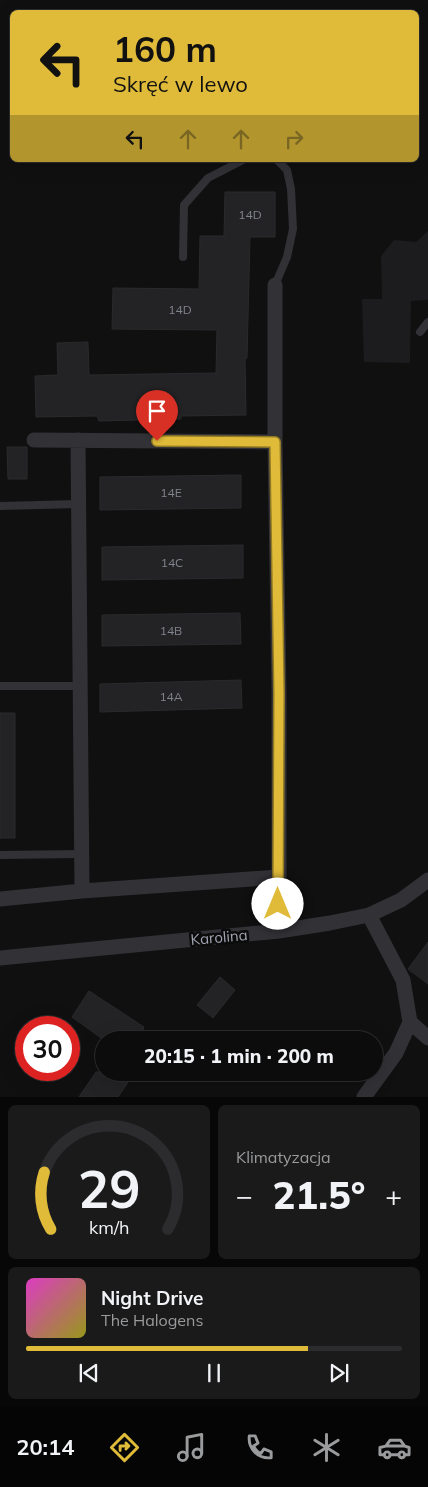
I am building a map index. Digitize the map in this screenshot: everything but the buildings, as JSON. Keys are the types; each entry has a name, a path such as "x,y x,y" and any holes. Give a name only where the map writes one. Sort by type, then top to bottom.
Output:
{"street":[{"path":"275,285 275,442 279,693 278,931"},
{"path":"34,440 275,442"},
{"path":"78,440 82,891"},
{"path":"0,899 82,891 278,877"},
{"name":"Karolina","path":"0,958 278,931 370,915 401,900 428,880"},
{"path":"364,1097 396,1053 410,1022 403,980 370,915"},
{"path":"410,1022 428,1038"}],"lane":[{"path":"183,257 184,205 208,178 239,162"},
{"path":"275,285 287,257 293,229 292,189 287,170 279,162"},
{"path":"420,332 428,322"},
{"path":"0,506 78,504"},
{"path":"0,686 80,686"},
{"path":"0,854 81,854"}],"shaded area":[{"path":"428,231 428,299 411,301 410,363 364,362 362,299 382,299 381,256 394,240 416,242"}],"route":[{"path":"157,441 275,442 279,693 278,904"}]}
